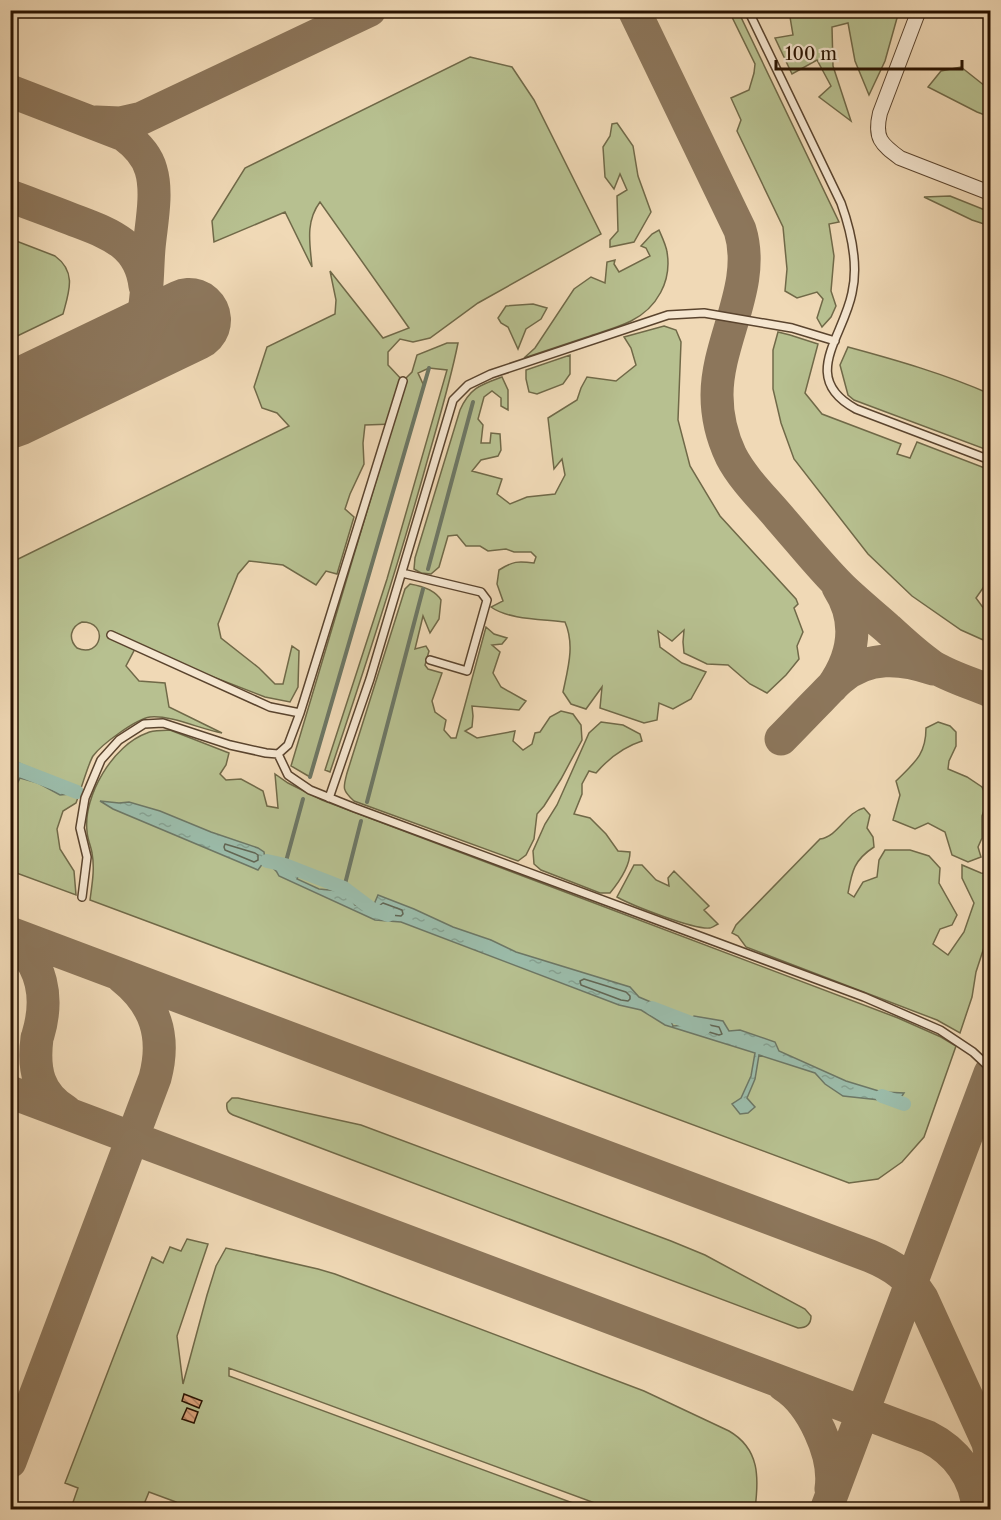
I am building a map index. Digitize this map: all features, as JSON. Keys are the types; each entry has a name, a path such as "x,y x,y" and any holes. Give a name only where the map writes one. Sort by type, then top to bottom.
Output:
{"street":[{"path":"919,10 880,113 879,138 900,158 990,193"}],"lane":[{"path":"748,10 848,222 853,246 852,293 827,365 826,376 830,387 846,404 856,409 990,460"},
{"path":"329,798 370,680 453,400 468,385 491,374 668,315 704,313 792,328 835,341"},
{"path":"82,897 87,856 80,828 85,798 101,760 119,740 144,724 163,723 230,745 266,753 278,754 288,745 300,713 402,381"},
{"path":"402,573 482,592 487,600 467,671 430,660"},
{"path":"111,635 270,707 300,713"},
{"path":"278,754 288,775 310,790 864,997 940,1030 973,1052 990,1068"}],"green space":[{"path":"729,11 738,11 839,222 829,224 834,256 831,291 836,306 831,317 822,327 817,318 823,299 817,292 797,298 785,291 787,269 783,227 737,131 741,120 731,98 749,90 755,64"},
{"path":"789,11 893,11 897,18 885,61 869,95 855,61 848,23 832,27 833,66 851,121 819,97 831,86 817,60 792,74 775,38 793,35"},
{"path":"470,57 512,67 534,100 601,234 478,303 430,338 413,342 400,339 388,352 388,365 403,381 412,372 417,355 447,343 458,343 442,410 401,550 330,772 325,770 387,579 447,370 429,368 418,373 424,386 310,777 291,766 393,424 365,425 364,464 345,509 354,517 337,574 326,571 316,585 283,565 249,561 238,574 218,624 221,638 259,668 275,684 283,684 292,646 299,651 298,687 290,702 265,697 136,647 126,666 139,681 165,683 169,707 222,733 176,720 150,717 128,727 97,751 91,760 76,803 63,811 57,829 60,849 74,871 76,895 11,871 10,563 289,426 277,413 262,408 254,387 267,347 335,314 336,300 330,271 383,338 409,328 320,202 310,225 312,267 285,212 214,242 212,221 245,168","holes":["82,622 91,624 99,633 97,645 92,649 77,648 71,637 73,630"]},
{"path":"961,67 990,90 990,117 928,87 941,71"},
{"path":"617,123 633,146 638,176 651,212 634,242 610,247 610,240 618,231 617,196 627,190 620,174 614,189 605,177 603,147 610,136 612,124"},
{"path":"950,196 990,212 990,226 924,197"},
{"path":"659,230 667,252 667,273 661,292 648,309 620,326 524,358 535,348 574,289 591,277 605,283 607,262 615,260 614,264 619,272 650,256 646,248 641,246"},
{"path":"11,239 55,256 66,269 70,283 63,314 11,339"},
{"path":"533,304 547,308 541,319 526,329 518,349 508,327 498,318 506,306"},
{"path":"664,326 676,330 681,342 678,420 690,466 720,516 796,599 798,604 794,608 803,632 797,646 799,659 767,693 750,684 728,665 707,664 684,653 684,630 672,641 658,631 660,647 682,663 706,672 691,699 673,709 659,703 657,720 644,723 600,708 602,687 586,709 571,704 563,692 570,648 565,622 517,617 491,607 503,601 497,584 499,570 516,562 534,563 536,557 531,552 514,552 506,549 488,551 480,546 466,546 457,535 448,536 439,567 431,574 421,573 414,569 415,558 460,410 472,392 502,377 508,390 508,410 501,406 501,398 492,391 484,397 478,419 483,425 481,443 490,443 491,433 500,434 501,450 498,456 481,460 472,471 502,479 497,494 510,504 527,497 555,494 565,475 562,459 554,469 548,418 577,400 587,377 616,381 636,365 631,348 624,337"},
{"path":"778,332 818,344 805,393 822,414 901,444 897,454 910,458 917,442 990,470 990,518 986,528 990,578 976,598 990,617 990,643 961,630 912,596 868,554 794,459 781,423 773,389 773,350"},
{"path":"848,347 902,362 990,394 990,451 854,400 848,395 840,365"},
{"path":"570,355 570,374 563,384 537,394 529,392 526,370"},
{"path":"410,584 428,589 441,600 439,619 430,633 423,616 415,649 426,646 429,651 425,665 428,669 442,673 432,701 435,712 446,720 444,730 451,738 456,738 486,627 494,634 507,638 502,644 492,645 500,652 493,673 501,687 526,701 519,710 472,706 472,727 465,731 477,738 515,731 513,741 523,750 532,744 535,733 540,732 550,717 561,711 573,714 581,725 582,740 561,779 537,814 534,839 526,855 518,861 354,801 345,791 347,773 405,589"},
{"path":"601,722 623,725 640,734 642,741 617,754 596,773 589,771 582,784 582,794 574,814 590,818 606,834 618,851 630,852 626,869 610,893 600,893 541,870 534,864 533,851 545,824 557,805 589,733"},
{"path":"938,722 950,726 956,732 956,746 948,769 967,777 982,787 988,800 982,816 982,838 978,847 981,857 968,862 952,855 945,832 928,823 915,829 893,820 900,795 896,781 918,758 924,745 926,728"},
{"path":"170,730 229,753 226,765 220,774 226,780 241,779 263,791 267,806 278,808 275,774 322,800 898,1018 941,1037 956,1046 924,1137 902,1162 878,1179 849,1183 90,900 93,865 87,834 87,817 95,788 112,760 134,739 149,732"},
{"path":"864,808 870,815 867,828 873,837 874,847 858,861 848,893 854,897 863,882 877,877 879,860 885,850 910,850 929,856 940,868 939,883 957,915 952,925 940,929 933,944 948,955 964,932 974,903 962,878 962,865 981,873 990,874 990,929 960,1033 937,1020 746,947 738,936 732,933 736,925 820,839 832,834 852,814"},
{"path":"634,865 642,865 656,880 669,886 668,878 674,871 709,906 704,910 718,924 710,928 702,928 648,911 617,897"},
{"path":"232,1098 361,1125 671,1241 705,1255 805,1309 811,1316 810,1321 806,1326 798,1328 233,1115 227,1107 227,1103"},
{"path":"187,1239 208,1244 177,1336 183,1384 216,1266 226,1248 335,1274 644,1391 729,1431 747,1446 752,1455 757,1475 755,1509 611,1509 229,1368 229,1376 589,1509 173,1510 176,1502 149,1492 142,1509 59,1510 61,1505 71,1508 78,1488 65,1483 152,1257 163,1263 170,1247 181,1251"}],"water":[{"path":"11,759 31,769 34,774 45,781 71,789 70,794 60,795 38,783 20,778 17,784 11,781"},
{"path":"100,801 129,802 160,811 258,848 264,852 265,859 296,871 299,875 297,879 319,889 339,891 344,888 355,905 372,909 378,895 516,952 630,987 639,997 670,1010 668,1013 673,1026 687,1025 694,1016 723,1021 729,1031 740,1030 775,1042 779,1051 846,1081 882,1092 904,1093 898,1102 843,1096 825,1084 815,1073 759,1055 755,1079 747,1098 755,1107 748,1113 740,1114 732,1104 741,1098 751,1076 755,1053 665,1025 641,1010 619,1005 401,922 375,920 279,876 275,869 268,865 263,863 258,870 113,809"}],"building":[{"path":"184,1394 202,1401 199,1408 182,1401"},
{"path":"187,1408 198,1412 194,1423 182,1419"}],"waterway":[{"path":"310,777 429,368"},
{"path":"428,569 473,402"},
{"path":"367,802 423,589"},
{"path":"10,766 77,792"},
{"path":"285,865 303,799"},
{"path":"344,888 361,821"},
{"path":"267,861 285,865 344,888 372,909 388,915"},
{"path":"652,1008 704,1028"},
{"path":"882,1096 904,1104"}],"taxiway":[{"path":"96,122 120,123 142,118 370,10"},
{"path":"634,10 740,230 744,251 744,271 723,354 717,395 721,426 731,456 741,473 820,565 851,596 932,666 990,691"},
{"path":"10,91 124,135 147,159 151,170 154,189 153,209 142,321 136,333 124,347 75,374"},
{"path":"10,196 97,229 120,241 136,259 142,271 145,286"},
{"path":"832,687 845,663 852,638 849,613 838,587"},
{"path":"781,739 837,681 851,671 873,662 885,661 897,661 933,669"},
{"path":"10,933 870,1256 886,1264 900,1272 922,1298 988,1443 990,1453"},
{"path":"10,937 30,958 41,981 43,1008 38,1035"},
{"path":"10,1462 155,1078 159,1049 155,1022 143,998 122,977"},
{"path":"37,1038 37,1071 43,1089 66,1111"},
{"path":"826,1510 990,1073"},
{"path":"10,1092 928,1437 947,1450 963,1466 973,1487 978,1510"},
{"path":"783,1385 803,1404 820,1431 830,1461 831,1489"}],"runway":[{"path":"10,406 189,320"}]}
